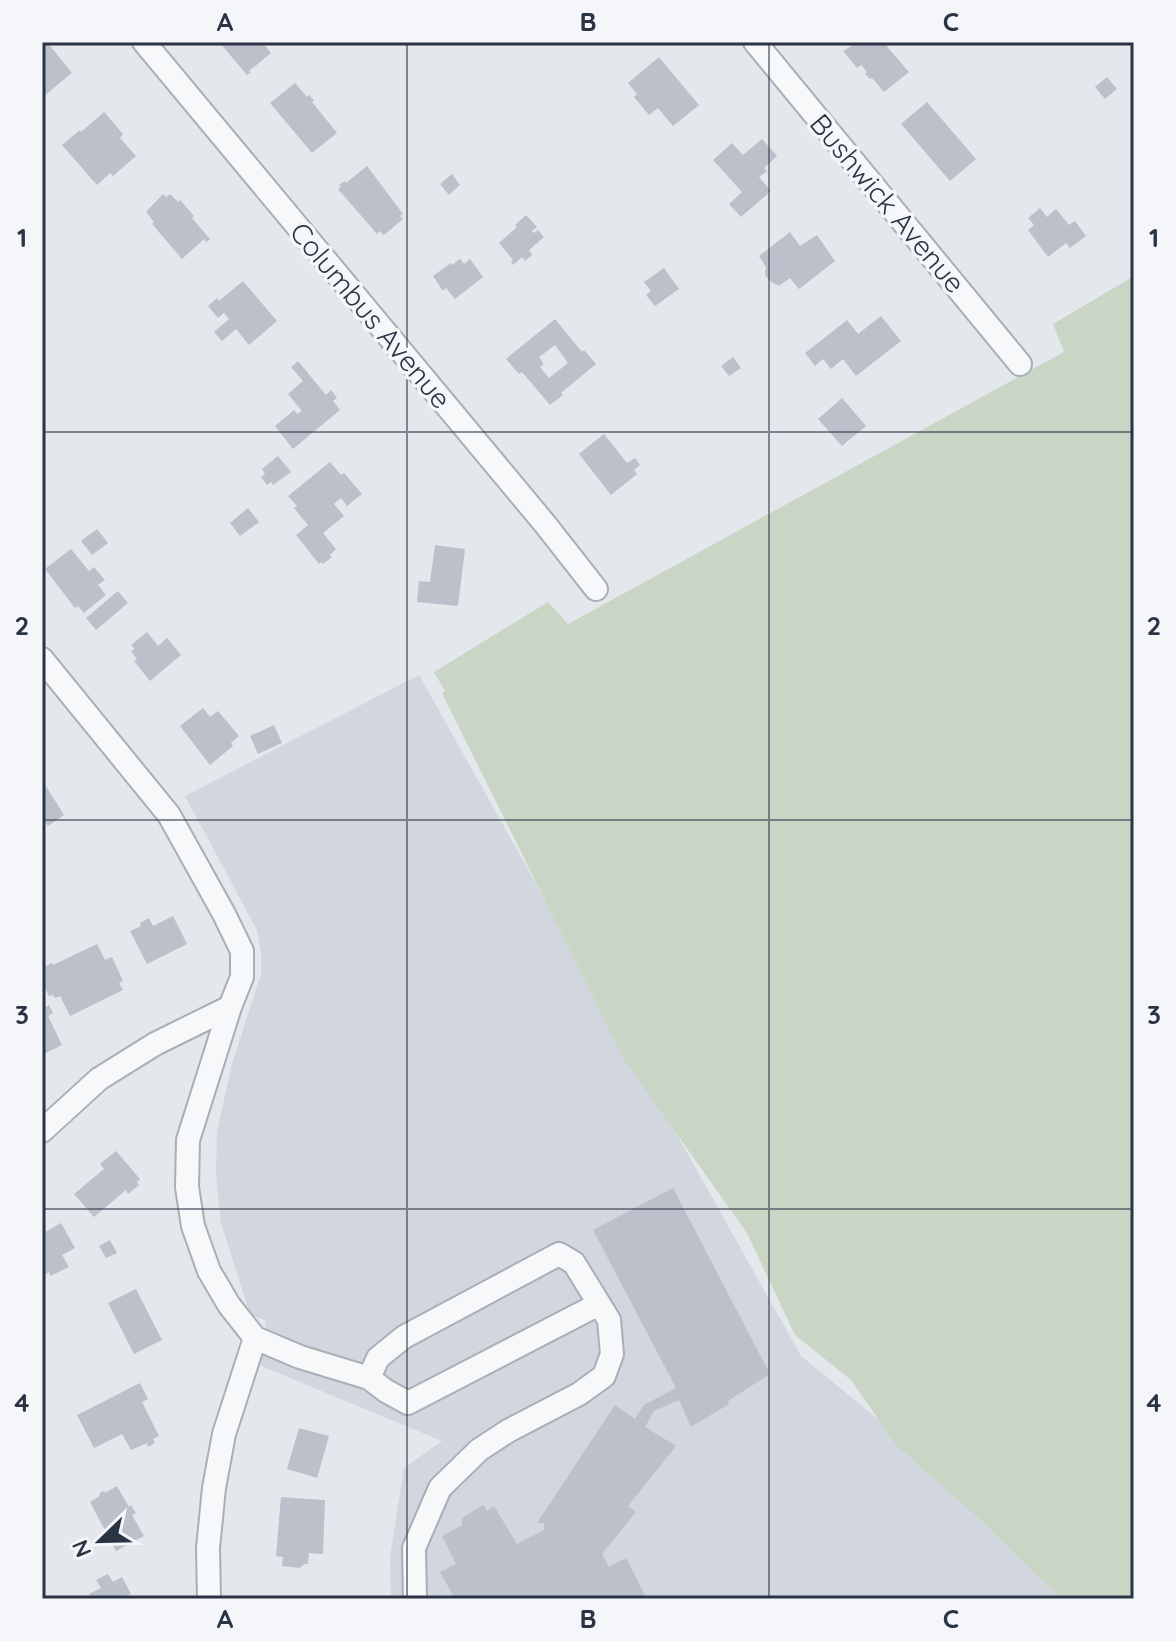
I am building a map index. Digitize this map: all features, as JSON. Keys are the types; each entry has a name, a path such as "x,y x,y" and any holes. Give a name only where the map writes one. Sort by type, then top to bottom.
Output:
{"street":[{"name":"Columbus Avenue","path":"144,42 596,589"},
{"name":"Bushwick Avenue","path":"755,42 1020,364"},
{"path":"42,659 169,815 242,951 242,977 188,1140 187,1187 193,1226 209,1271 229,1305 255,1338 300,1357 369,1378 408,1403 599,1304"},
{"path":"42,1131 99,1079 155,1044 230,1007"},
{"path":"369,1378 378,1358 404,1337 559,1254 574,1263 609,1320 612,1354 604,1376 579,1394 508,1431 479,1450 440,1488 414,1548 415,1599"},
{"path":"209,1599 208,1548 214,1488 224,1434 255,1338"}],"shaded area":[{"path":"419,675 801,1356 1097,1599 391,1599 390,1558 404,1468 442,1441 261,1366 266,1321 250,1314 221,1223 216,1175 217,1131 232,1064 261,974 261,953 257,930 185,796"}],"green space":[{"path":"1134,276 1134,1599 1062,1599 972,1512 897,1446 851,1380 795,1335 747,1233 625,1061 434,672 548,602 568,624 1064,352 1053,324"}],"building":[{"path":"42,42 47,42 72,73 44,96 42,95"},
{"path":"219,42 262,42 271,53 247,75"},
{"path":"858,42 883,42 909,72 884,92 865,74 867,72 861,65 857,68 843,51"},
{"path":"659,57 699,105 673,126 658,108 649,115 634,97 637,94 628,83"},
{"path":"1107,77 1117,89 1105,99 1095,87"},
{"path":"295,83 307,97 309,95 314,100 312,102 337,133 312,153 270,103"},
{"path":"927,102 976,159 950,181 901,124"},
{"path":"104,112 123,134 120,138 136,156 97,185 62,145"},
{"path":"762,139 777,156 759,177 771,191 741,217 729,204 742,192 713,160 732,143 743,155"},
{"path":"367,166 403,214 400,216 403,219 384,235 380,231 377,234 338,189 341,187 339,185"},
{"path":"452,174 460,185 449,195 440,184"},
{"path":"163,194 166,197 170,194 178,202 180,200 210,239 206,242 204,239 182,259 152,224 154,222 146,212"},
{"path":"1040,208 1047,217 1056,209 1069,225 1075,221 1086,236 1070,248 1066,243 1048,257 1028,230 1034,225 1028,218"},
{"path":"526,215 537,227 532,231 538,230 544,237 529,250 532,255 525,261 522,257 513,265 513,260 499,243"},
{"path":"790,232 800,246 817,235 835,261 799,289 790,278 779,286 771,282 765,275 766,267 759,256"},
{"path":"460,259 464,264 470,259 483,277 455,299 446,288 443,291 433,276"},
{"path":"664,268 679,289 655,306 646,295 651,291 644,282"},
{"path":"243,281 277,321 249,345 236,329 222,341 214,332 229,319 224,313 218,318 208,306"},
{"path":"881,316 901,341 856,376 843,359 831,369 823,359 815,366 805,353 847,320 858,334"},
{"path":"555,319 596,364 550,405 522,372 519,374 506,359","holes":["555,345 568,363 549,378 540,367 544,364 539,357"]},
{"path":"733,357 741,368 729,376 721,366"},
{"path":"298,361 326,395 331,390 337,398 333,401 340,410 293,449 275,426 294,410 297,414 302,411 288,394 303,381 291,367"},
{"path":"842,398 866,426 842,446 818,419"},
{"path":"604,434 627,463 635,458 640,465 634,470 637,474 611,495 579,454"},
{"path":"278,456 291,472 273,485 271,482 267,485 261,477 265,474 262,469"},
{"path":"330,462 362,494 347,506 341,498 334,504 344,516 323,533 336,549 330,555 332,557 319,564 296,535 308,525 288,496"},
{"path":"248,508 259,522 240,536 230,523"},
{"path":"97,529 108,543 92,555 81,541"},
{"path":"435,545 465,549 458,606 417,602 419,581 430,582"},
{"path":"71,549 89,571 94,567 105,580 98,585 106,595 84,613 78,606 75,608 45,569"},
{"path":"118,591 128,603 96,630 86,618"},
{"path":"147,632 158,646 167,638 181,655 150,681 134,661 137,659 131,651 135,649 131,645"},
{"path":"203,708 210,717 218,711 239,736 231,743 233,746 210,765 180,726"},
{"path":"274,725 282,743 258,754 250,736"},
{"path":"44,783 64,815 48,826 42,817"},
{"path":"173,916 187,944 147,964 130,931 149,918 153,926"},
{"path":"97,944 105,960 112,957 123,981 119,983 123,990 70,1016 60,996 49,996 42,982 42,968"},
{"path":"49,1005 53,1013 48,1016 62,1045 42,1055 42,1009"},
{"path":"116,1151 140,1179 137,1182 139,1185 128,1194 126,1190 94,1217 74,1194 104,1169 100,1164"},
{"path":"673,1188 770,1374 691,1427 679,1400 654,1411 645,1427 676,1446 628,1506 636,1512 602,1554 609,1567 626,1558 647,1599 455,1599 440,1572 456,1564 442,1536 462,1525 462,1518 483,1505 487,1511 494,1506 517,1544 544,1530 544,1523 537,1523 615,1405 635,1419 644,1405 676,1388 593,1230"},
{"path":"61,1223 75,1248 62,1255 69,1267 50,1276 49,1272 42,1276 42,1234"},
{"path":"110,1240 117,1253 106,1258 99,1246"},
{"path":"136,1289 162,1340 134,1354 108,1303"},
{"path":"140,1383 148,1399 142,1402 159,1436 153,1439 155,1443 131,1450 122,1434 94,1448 77,1415"},
{"path":"299,1428 329,1436 317,1478 287,1469"},
{"path":"117,1486 136,1513 132,1515 144,1536 116,1551 90,1502 100,1496 99,1493"},
{"path":"281,1497 325,1500 323,1554 309,1553 308,1564 300,1568 282,1566 283,1557 276,1556"},
{"path":"108,1574 113,1582 122,1577 131,1594 125,1599 91,1599 89,1594 101,1588 96,1580"}]}
